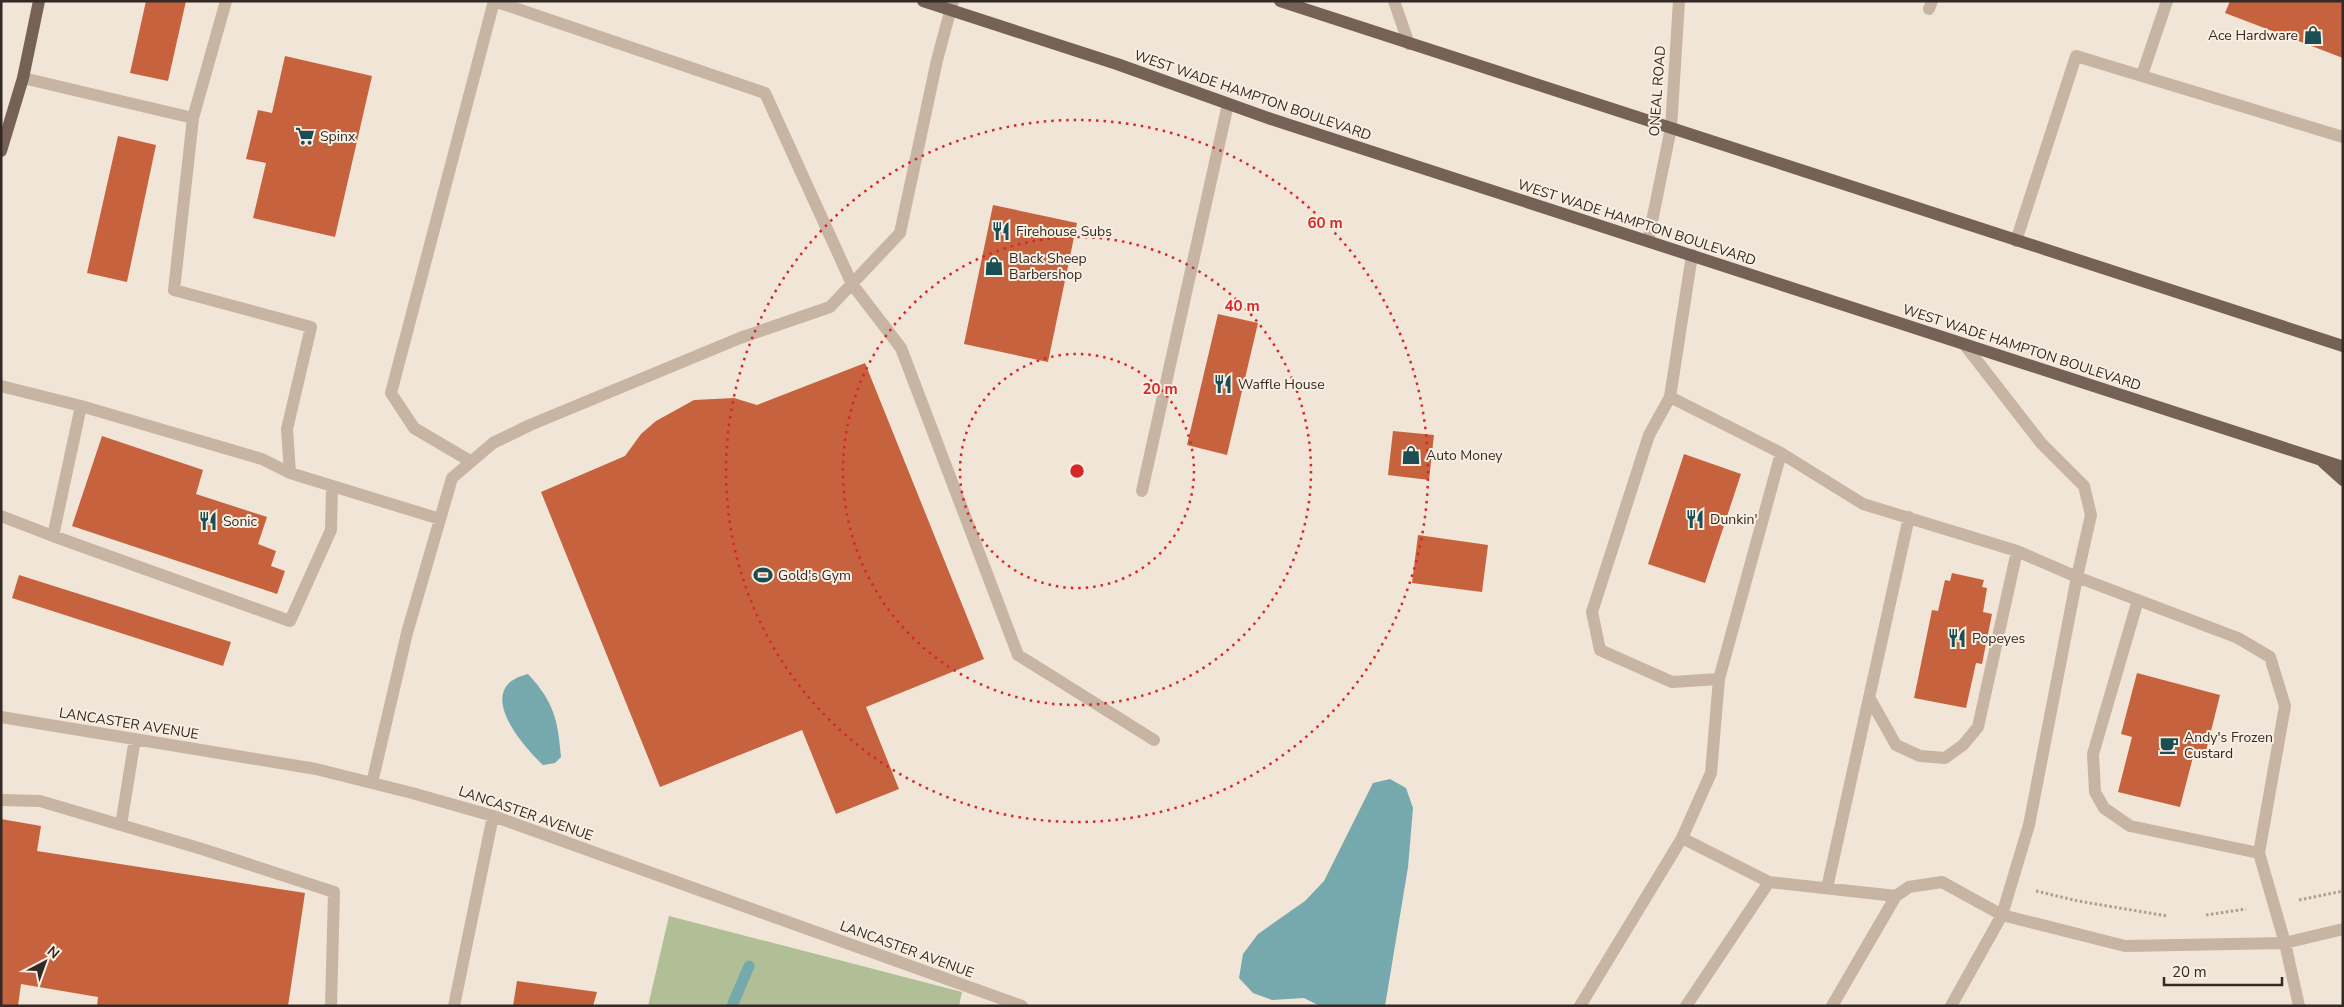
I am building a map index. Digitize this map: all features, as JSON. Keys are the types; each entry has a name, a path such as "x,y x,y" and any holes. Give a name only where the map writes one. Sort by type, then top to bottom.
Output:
{"main road":[{"path":"1,151 23,78 39,1"},
{"name":"WEST WADE HAMPTON BOULEVARD","path":"924,1 952,6 1228,104 2343,467"},
{"path":"1280,1 1306,6 1409,44 2343,346"},
{"path":"2319,459 2343,480"}],"street":[{"path":"226,1 193,118 174,290 311,327 287,429 290,473"},
{"path":"470,461 414,428 391,393 494,1 764,93 852,284 901,348 1018,655 1154,740"},
{"path":"1394,1 1409,44"},
{"name":"ONEAL ROAD","path":"1648,241 1671,128 1679,1"},
{"path":"2142,75 2167,1"},
{"path":"372,783 407,633 452,478 493,442 740,338 830,307 900,233 936,60 952,6"},
{"path":"2016,241 2076,56 2343,137"},
{"path":"23,78 193,118"},
{"path":"1142,491 1228,104"},
{"path":"1692,255 1670,398 1650,435 1592,612 1600,650 1672,682 1719,679"},
{"path":"1951,1006 2002,915 2029,826 2077,577 2091,515 2084,486 2042,443 1964,344"},
{"path":"1,386 81,406 262,459 290,473 440,519"},
{"path":"1670,398 1781,453 1863,504 2017,551 2077,577 2238,638 2270,657 2285,706 2259,853 2285,943 2299,1006"},
{"path":"53,536 81,406"},
{"path":"1580,1006 1682,838 1710,773 1719,679 1781,453"},
{"path":"1,516 290,621 331,530 332,487"},
{"path":"1827,888 1909,517"},
{"path":"1869,697 1896,744 1920,756 1945,758 1963,745 1978,726 2017,551"},
{"path":"2138,600 2092,754 2095,792 2104,808 2130,826 2259,853"},
{"name":"LANCASTER AVENUE","path":"1,717 316,769 493,816 1022,1006"},
{"path":"121,825 135,739"},
{"path":"1,800 40,801 334,892 331,1006"},
{"path":"454,1006 493,816"},
{"path":"1682,838 1770,882 1896,896"},
{"path":"1686,1006 1770,882"},
{"path":"1832,1006 1896,896 1909,887 1942,882 1983,902 2002,915 2125,946 2285,943 2343,929"}],"path":[{"path":"2011,885 2078,901 2173,917"},
{"path":"2201,916 2274,905 2343,891"}],"green space":[{"path":"669,916 962,992 959,1006 648,1006"}],"water":[{"path":"528,674 544,694 553,712 561,757 555,763 543,765 533,756 523,744 506,716 503,703 504,691 512,681"},
{"path":"1390,779 1406,788 1413,808 1408,867 1385,1006 1320,1006 1304,998 1272,1000 1253,993 1239,978 1243,954 1258,934 1305,901 1324,881 1373,783"}],"building":[{"path":"146,1 186,1 168,81 130,73"},
{"name":"Ace Hardware","path":"2230,1 2343,1 2343,58 2225,13"},
{"name":"Spinx","path":"285,56 372,76 335,237 253,218 266,163 246,159 258,110 272,113"},
{"path":"118,136 156,145 127,282 87,273"},
{"path":"993,205 1077,223 1048,362 964,344"},
{"name":"Waffle House","path":"1218,314 1258,323 1227,455 1187,445"},
{"name":"Gold's Gym","path":"865,363 984,659 866,707 899,789 836,814 802,730 660,787 541,492 625,456 641,434 656,421 694,400 734,398 757,405"},
{"name":"Auto Money","path":"1393,431 1434,435 1429,480 1388,475"},
{"path":"102,436 203,470 196,494 267,517 258,544 276,551 271,566 285,571 277,594 72,526"},
{"name":"Dunkin'","path":"1684,454 1741,474 1705,583 1648,564"},
{"path":"1418,535 1488,545 1482,592 1412,583"},
{"name":"Popeyes","path":"1952,573 1984,580 1982,587 1987,588 1983,612 1992,614 1982,664 1976,663 1966,708 1914,698 1932,610 1938,611 1945,580 1950,581"},
{"path":"19,575 231,642 223,666 12,598"},
{"name":"Andy's Frozen Custard","path":"2137,673 2220,695 2205,755 2194,753 2180,807 2118,792 2132,737 2121,734"},
{"path":"1,819 41,826 37,851 305,893 288,1006 97,1006 98,997 21,984 18,1006 1,1006"},
{"path":"517,981 597,992 593,1006 513,1006"}],"waterway":[{"path":"732,1006 749,966"}],"place":[{"name":"Ace Hardware","path":"2313,35"},
{"name":"Spinx","path":"305,136"},
{"name":"Firehouse Subs","path":"1001,231"},
{"name":"Black Sheep Barbershop","path":"994,266"},
{"name":"Waffle House","path":"1223,384"},
{"name":"Auto Money","path":"1411,455"},
{"name":"Dunkin'","path":"1695,519"},
{"name":"Sonic","path":"208,521"},
{"name":"Gold's Gym","path":"763,575"},
{"name":"Popeyes","path":"1957,638"},
{"name":"Andy's Frozen Custard","path":"2169,745"}]}
